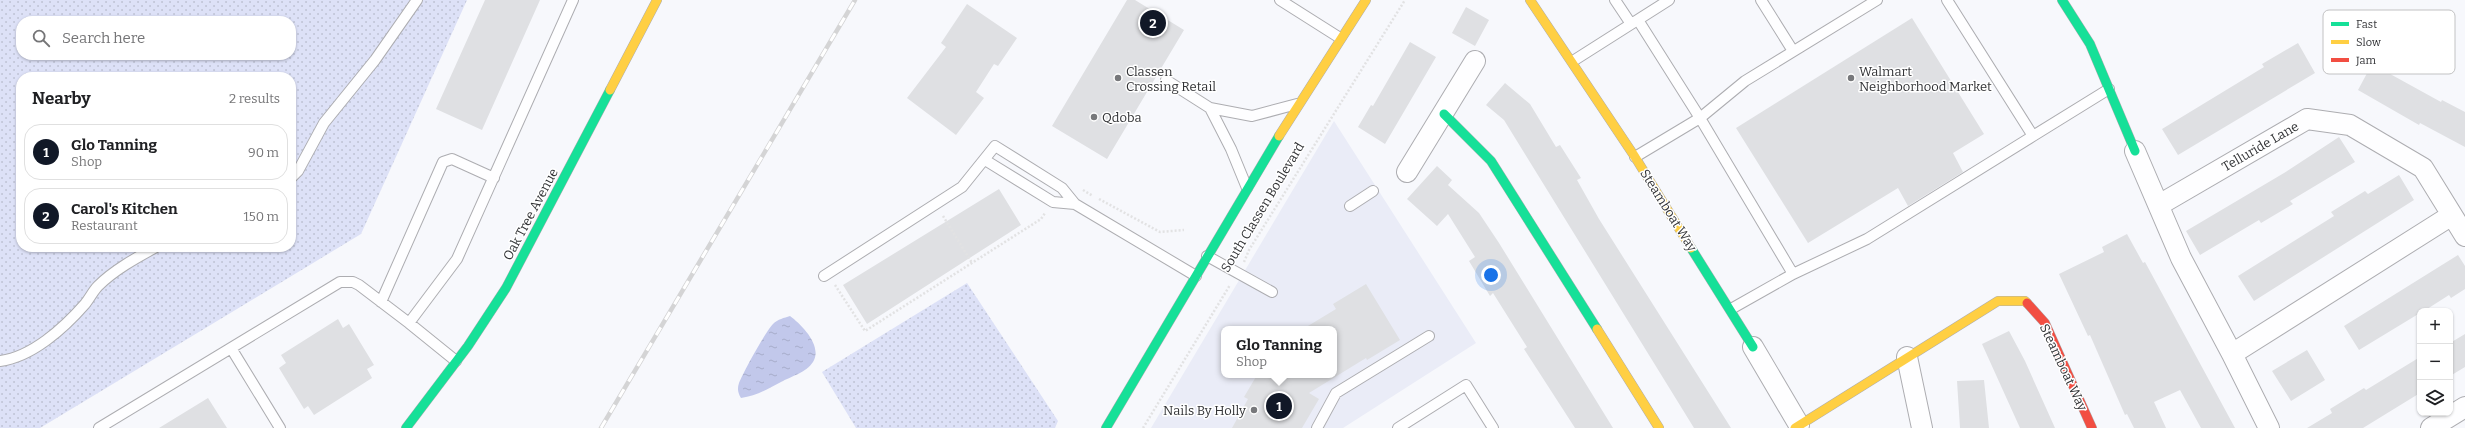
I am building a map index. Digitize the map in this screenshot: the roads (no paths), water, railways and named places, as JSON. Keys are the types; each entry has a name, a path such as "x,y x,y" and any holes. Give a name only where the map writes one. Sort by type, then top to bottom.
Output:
{"street":[{"name":"Oak Tree Avenue","path":"406,428 456,361 506,288 657,0"},
{"name":"South Classen Boulevard","path":"1106,428 1299,103 1366,0"},
{"name":"Steamboat Way","path":"1530,0 1573,61 1731,309 1754,347 1797,427 1998,301 2025,301 2045,323 2092,428"},
{"path":"2062,0 2090,44 2181,258 2269,428"},
{"path":"1407,172 1444,114 1475,61"},
{"path":"1444,114 1491,161 1659,428"},
{"name":"Telluride Lane","path":"2159,205 2308,119 2350,124 2423,168 2465,236"},
{"path":"2232,354 2452,215"},
{"path":"1907,357 1922,428"},
{"path":"2431,428 2465,406"}],"lane":[{"path":"296,173 324,123 375,60 417,0"},
{"path":"409,323 457,260 573,0"},
{"path":"1280,0 1340,38"},
{"path":"1616,0 1634,22 1700,118 1793,274"},
{"path":"1573,61 1669,0"},
{"path":"1761,0 1793,51"},
{"path":"1635,157 1700,118 1745,82 1877,0"},
{"path":"1947,0 2033,136"},
{"path":"1166,80 1210,108 1252,116 1299,103"},
{"path":"1731,309 1793,274 1867,239 2109,88"},
{"path":"1210,108 1231,149 1247,189"},
{"path":"828,278 962,187 995,146 1062,188 1075,204 1196,276"},
{"path":"381,302 443,162 452,159 494,178"},
{"path":"985,160 1053,202 1075,204"},
{"path":"1350,206 1373,191"},
{"path":"0,361 9,360 28,351 49,337 67,322 106,280 120,268 147,252"},
{"path":"1207,256 1272,292"},
{"path":"99,428 340,282 353,282 409,323 456,361"},
{"path":"1317,428 1336,393 1429,336"},
{"path":"230,348 280,428"},
{"path":"1398,428 1466,385 1493,428"}],"water":[{"path":"790,316 810,336 815,349 813,362 807,369 762,392 741,398 738,391 739,383 760,344 773,324"}],"railway":[{"path":"601,428 855,0"}],"place":[{"name":"Carol's Kitchen","path":"1153,23"},
{"name":"Classen Crossing Retail","path":"1118,78"},
{"name":"Walmart Neighborhood Market","path":"1851,78"},
{"name":"Qdoba","path":"1094,117"},
{"name":"Glo Tanning","path":"1279,406"},
{"name":"Nails By Holly","path":"1254,410"}]}
